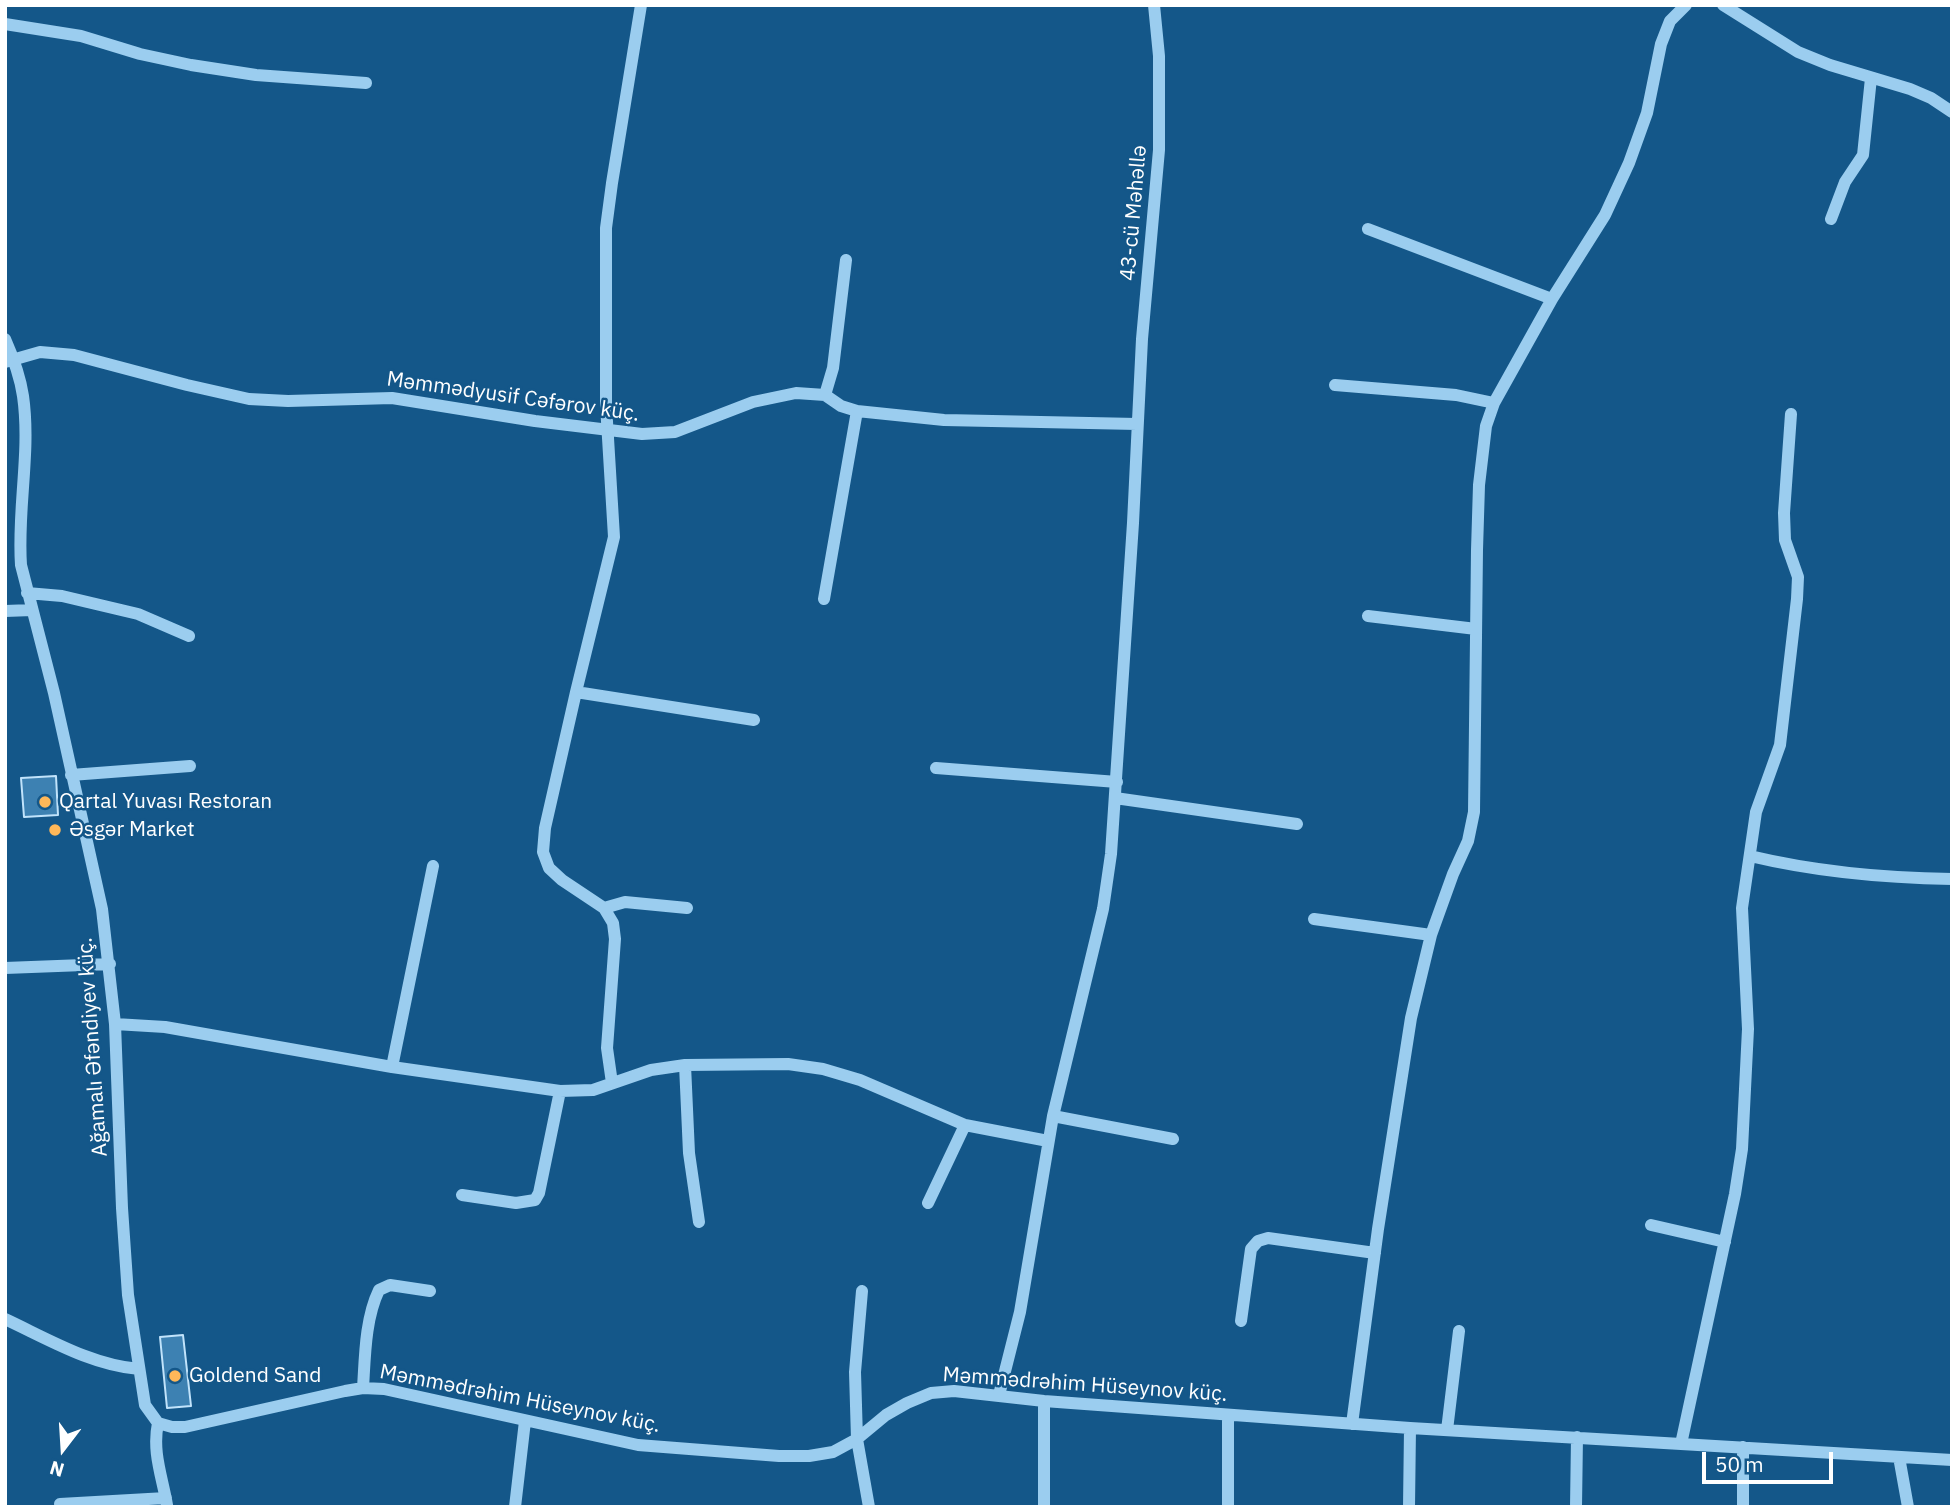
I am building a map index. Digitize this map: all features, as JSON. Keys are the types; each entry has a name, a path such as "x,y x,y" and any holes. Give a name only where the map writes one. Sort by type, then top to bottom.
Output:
{"street":[{"path":"612,1083 607,1048 613,923 604,908 549,868 543,852 545,828 614,537 607,430 606,228 641,5"},
{"name":"43-cü Məhəllə","path":"999,1395 1020,1312 1048,1141 1103,909 1111,854 1137,424 1159,150 1160,89 1154,5"},
{"path":"1352,1424 1411,1018 1431,935 1468,841 1474,812 1479,485 1486,426 1494,403 1552,299 1605,215 1629,163 1647,113 1661,44 1670,21 1686,5"},
{"path":"1723,5 1798,52 1830,65 1910,89 1931,98 1952,112"},
{"path":"5,24 81,36 139,54 191,65 256,75 366,83"},
{"path":"1831,219 1845,183 1863,155 1871,78"},
{"path":"1368,229 1552,299"},
{"path":"825,396 832,368 846,260"},
{"name":"Ağamalı Əfəndiyev küç.","path":"5,339 10,361 21,382 25,421 21,565 54,693 102,909 110,964 128,1295 145,1405 158,1423"},
{"name":"Məmmədyusif Cəfərov küç.","path":"10,361 40,352 74,355 249,399 288,401 392,398 534,421 659,435 675,432 753,402 796,393 825,396 841,406 857,411 944,420 1137,424"},
{"path":"1335,385 1456,395 1494,403"},
{"path":"824,600 857,411"},
{"path":"1681,1444 1725,1242 1742,1149 1748,1029 1742,908 1756,812 1780,745 1797,599 1798,578 1785,540 1784,526 1791,414"},
{"path":"27,593 62,596 138,614 189,636"},
{"path":"5,611 32,610"},
{"path":"1368,616 1476,629"},
{"path":"576,692 754,720"},
{"path":"71,775 190,766"},
{"path":"936,768 1116,782"},
{"path":"1115,799 1297,824"},
{"path":"1750,856 1796,867 1857,875 1952,879"},
{"path":"392,1067 432,866"},
{"path":"604,908 625,902 687,908"},
{"path":"1314,919 1431,935"},
{"path":"5,968 110,964"},
{"path":"115,1024 165,1027 392,1067 560,1091 593,1090 651,1070 685,1065 789,1064 824,1069 860,1080 965,1125 1048,1141"},
{"path":"685,1065 689,1153 699,1222"},
{"path":"463,1195 516,1203 535,1200 539,1194 560,1091"},
{"path":"1053,1116 1173,1139"},
{"path":"928,1203 965,1125"},
{"path":"1651,1225 1725,1242"},
{"path":"1241,1321 1251,1249 1258,1241 1268,1238 1375,1254"},
{"path":"363,1388 372,1313 379,1290 390,1285 430,1291"},
{"path":"862,1291 855,1372 857,1439 869,1507"},
{"path":"5,1319 97,1361 139,1369"},
{"path":"1447,1430 1459,1331"},
{"name":"Məmmədrəhim Hüseynov küç.","path":"158,1423 185,1427 363,1388 402,1392 638,1445 809,1456 833,1452 857,1439 886,1415 931,1393 954,1391 1044,1401 1352,1424 1952,1460"},
{"path":"1044,1401 1044,1507"},
{"path":"1228,1415 1228,1507"},
{"path":"515,1507 525,1421"},
{"path":"60,1504 167,1503 157,1462 155,1440 158,1423"},
{"path":"1409,1507 1410,1428"},
{"path":"1576,1507 1577,1437"},
{"path":"1743,1447 1743,1507"},
{"path":"1899,1457 1908,1507"}],"building":[{"path":"56,776 58,815 24,817 21,778"},
{"path":"183,1335 191,1406 167,1408 160,1337"}],"place":[{"name":"Qartal Yuvası Restoran","path":"45,802"},
{"name":"Əsgər Market","path":"55,830"},
{"name":"Goldend Sand","path":"175,1376"}]}
